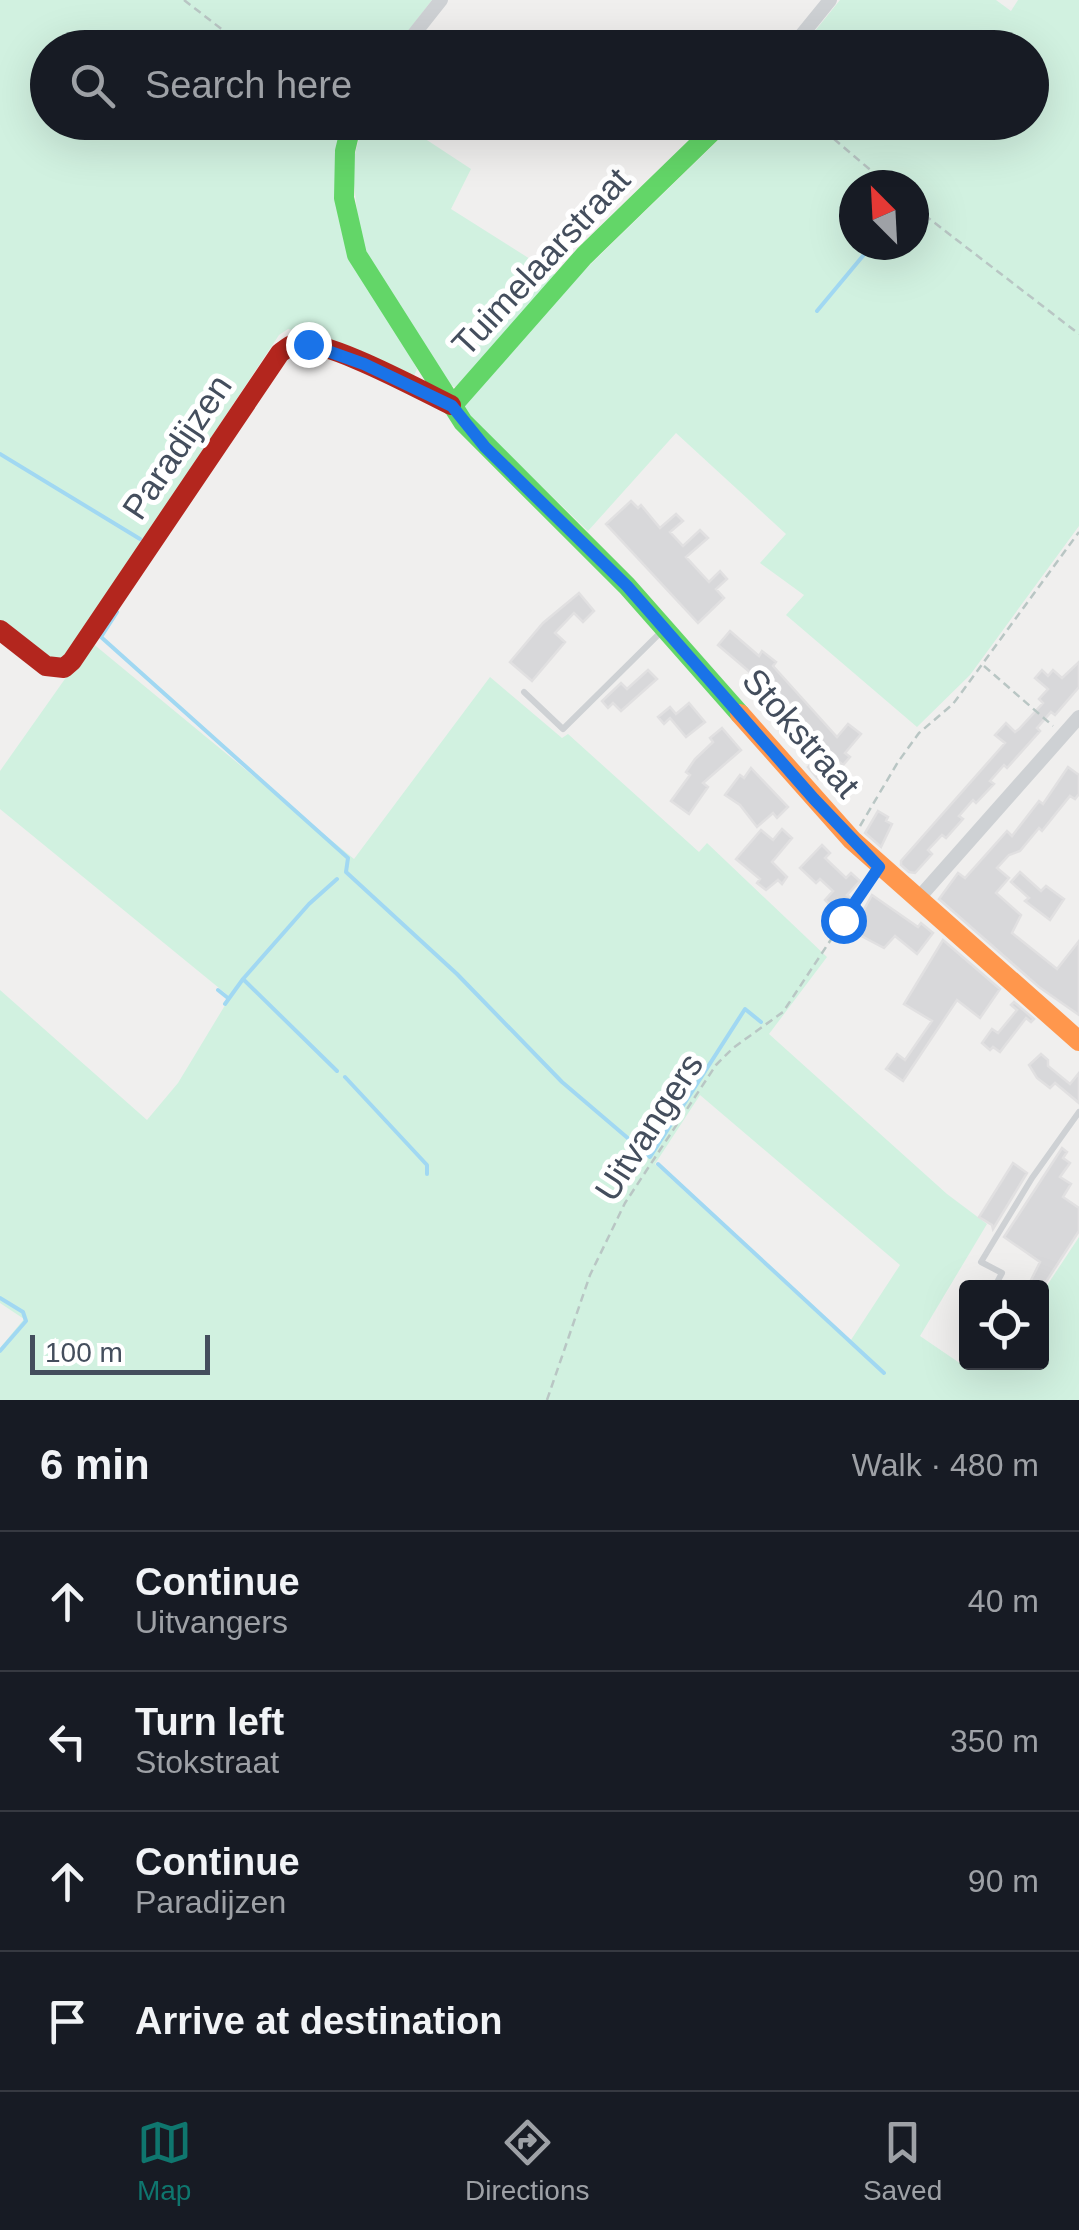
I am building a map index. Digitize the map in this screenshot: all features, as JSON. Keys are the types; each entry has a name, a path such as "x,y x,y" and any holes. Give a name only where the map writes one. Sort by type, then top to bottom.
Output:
{"street":[{"path":"418,30 441,0"},
{"path":"806,30 830,0"},
{"name":"Stokstraat","path":"348,140 344,198 356,255 452,406 485,447 554,512 664,628 852,840 1079,1041"},
{"name":"Tuimelaarstraat","path":"452,406 584,256 703,140"},
{"name":"Paradijzen","path":"0,630 46,666 64,668 72,661 280,353 294,344 308,344 364,364 452,406"},
{"path":"917,900 1079,717"}],"lane":[{"path":"524,692 563,729 664,628"},
{"path":"998,1280 1002,1273 981,1262 1032,1178 1079,1112"}],"path":[{"path":"184,0 223,30"},
{"path":"835,140 870,170"},
{"path":"929,219 1079,334"},
{"path":"852,840 898,762 919,734 953,704 1079,532"},
{"path":"983,664 1063,734"},
{"name":"Uitvangers","path":"546,1400 590,1275 625,1203 716,1065 783,1012 879,867"}],"green space":[{"path":"0,0 432,0 409,30 30,30 30,140 344,140 338,217 417,369 413,378 407,378 320,335 288,329 279,335 68,653 48,661 0,620"},
{"path":"840,0 996,0 1011,11 1018,0 1079,0 1079,526 970,675 917,727 786,615 804,595 760,563 786,534 676,433 588,531 464,407 564,290 718,140 1049,140 1049,30 816,30"},
{"path":"359,140 427,140 471,169 451,209 557,276 458,388 450,385 372,264 360,238 352,166"},
{"path":"91,642 354,859 490,677 562,738 568,734 699,852 707,843 827,957 769,1034 947,1194 987,1224 920,1336 959,1363 959,1370 1049,1370 1049,1282 1079,1237 1079,1400 0,1400 0,1348 24,1319 0,1303 0,990 147,1120 178,1083 230,997 0,809 0,771","holes":["700,1095 900,1265 849,1343 655,1164"]}],"building":[{"path":"631,501 638,508 641,505 660,528 676,514 683,521 670,532 683,546 700,530 708,538 686,557 709,582 720,571 727,579 716,589 724,598 698,623 606,524"},
{"path":"579,593 594,611 583,622 574,613 555,633 565,642 532,681 510,662 543,623"},
{"path":"730,631 759,656 762,651 776,662 773,666 837,737 848,724 861,734 845,753 850,757 843,765 838,761 818,779 808,767 814,761 761,699 771,690 718,645"},
{"path":"1079,662 1079,687 1055,715 1051,712 1037,728 1040,731 1007,768 1004,765 990,781 994,784 976,803 973,800 946,838 942,835 928,850 932,854 915,873 909,872 901,861 1005,743 995,735 1006,723 1015,732 1043,703 1039,699 1048,689 1035,678 1042,670 1048,676 1053,670 1062,678"},
{"path":"648,670 657,679 621,711 613,703 608,708 602,701 621,683 627,689"},
{"path":"689,703 705,722 686,737 670,718 664,724 658,717 670,707 676,714"},
{"path":"722,728 741,750 703,783 708,787 689,814 671,801 690,775 686,772 695,759"},
{"path":"1068,767 1079,775 1079,794 1075,799 1070,796 1042,831 1039,828 1020,851 1009,855 997,868 1009,878 996,893 1021,915 1012,933 1057,969 1079,941 1079,1015 1039,987 939,899 958,873 965,878 1007,831 1012,836 1039,801 1043,804"},
{"path":"751,768 788,807 777,818 773,813 757,827 740,805 725,795 740,775 744,778"},
{"path":"878,811 892,824 881,847 865,833"},
{"path":"782,829 792,838 772,862 787,877 782,884 778,880 766,890 757,883 760,879 736,859 761,830 773,840"},
{"path":"822,845 830,853 825,858 846,878 851,873 860,881 847,895 851,898 840,915 825,900 833,891 820,879 816,883 800,868"},
{"path":"1020,872 1041,891 1046,886 1064,899 1050,920 1025,901 1029,898 1011,882"},
{"path":"872,895 933,933 917,954 895,936 884,948 852,931"},
{"path":"943,940 1000,989 980,1018 957,1000 903,1081 886,1069 897,1054 905,1060 932,1021 904,1004"},
{"path":"1014,1002 1034,1019 1031,1022 1026,1018 1000,1052 993,1047 990,1050 982,1043 992,1029 998,1033 1017,1010 1011,1005"},
{"path":"1041,1054 1048,1060 1048,1066 1070,1084 1079,1073 1079,1103 1055,1083 1050,1088 1037,1078 1029,1065"},
{"path":"1062,1148 1067,1152 1063,1158 1070,1163 1060,1177 1071,1184 1063,1197 1079,1208 1079,1231 1047,1280 1031,1280 1040,1262 1004,1237"},
{"path":"1013,1163 1027,1173 993,1229 979,1217"}],"waterway":[{"path":"817,311 860,260"},
{"path":"0,454 140,539"},
{"path":"117,612 101,637 348,858 346,872 457,974 562,1082 650,1157 745,1009 761,1022"},
{"path":"337,879 309,904 243,979 337,1071"},
{"path":"225,1004 243,979"},
{"path":"218,990 228,998"},
{"path":"345,1077 427,1165 427,1174"},
{"path":"658,1164 884,1373"},
{"path":"0,1298 23,1312 26,1321 0,1351"}],"traffic: fast":[{"path":"348,140 344,198 357,255 463,422 627,586 740,714"},
{"path":"452,406 584,256 703,140"}],"traffic: slow":[{"path":"740,714 852,840 1079,1041"}],"traffic: jam":[{"path":"0,630 46,666 64,668 72,661 280,353 292,345 308,344 348,356 451,405"}],"route":[{"path":"308,344 364,364 452,406 485,447 627,586 879,867 843,920"}]}
